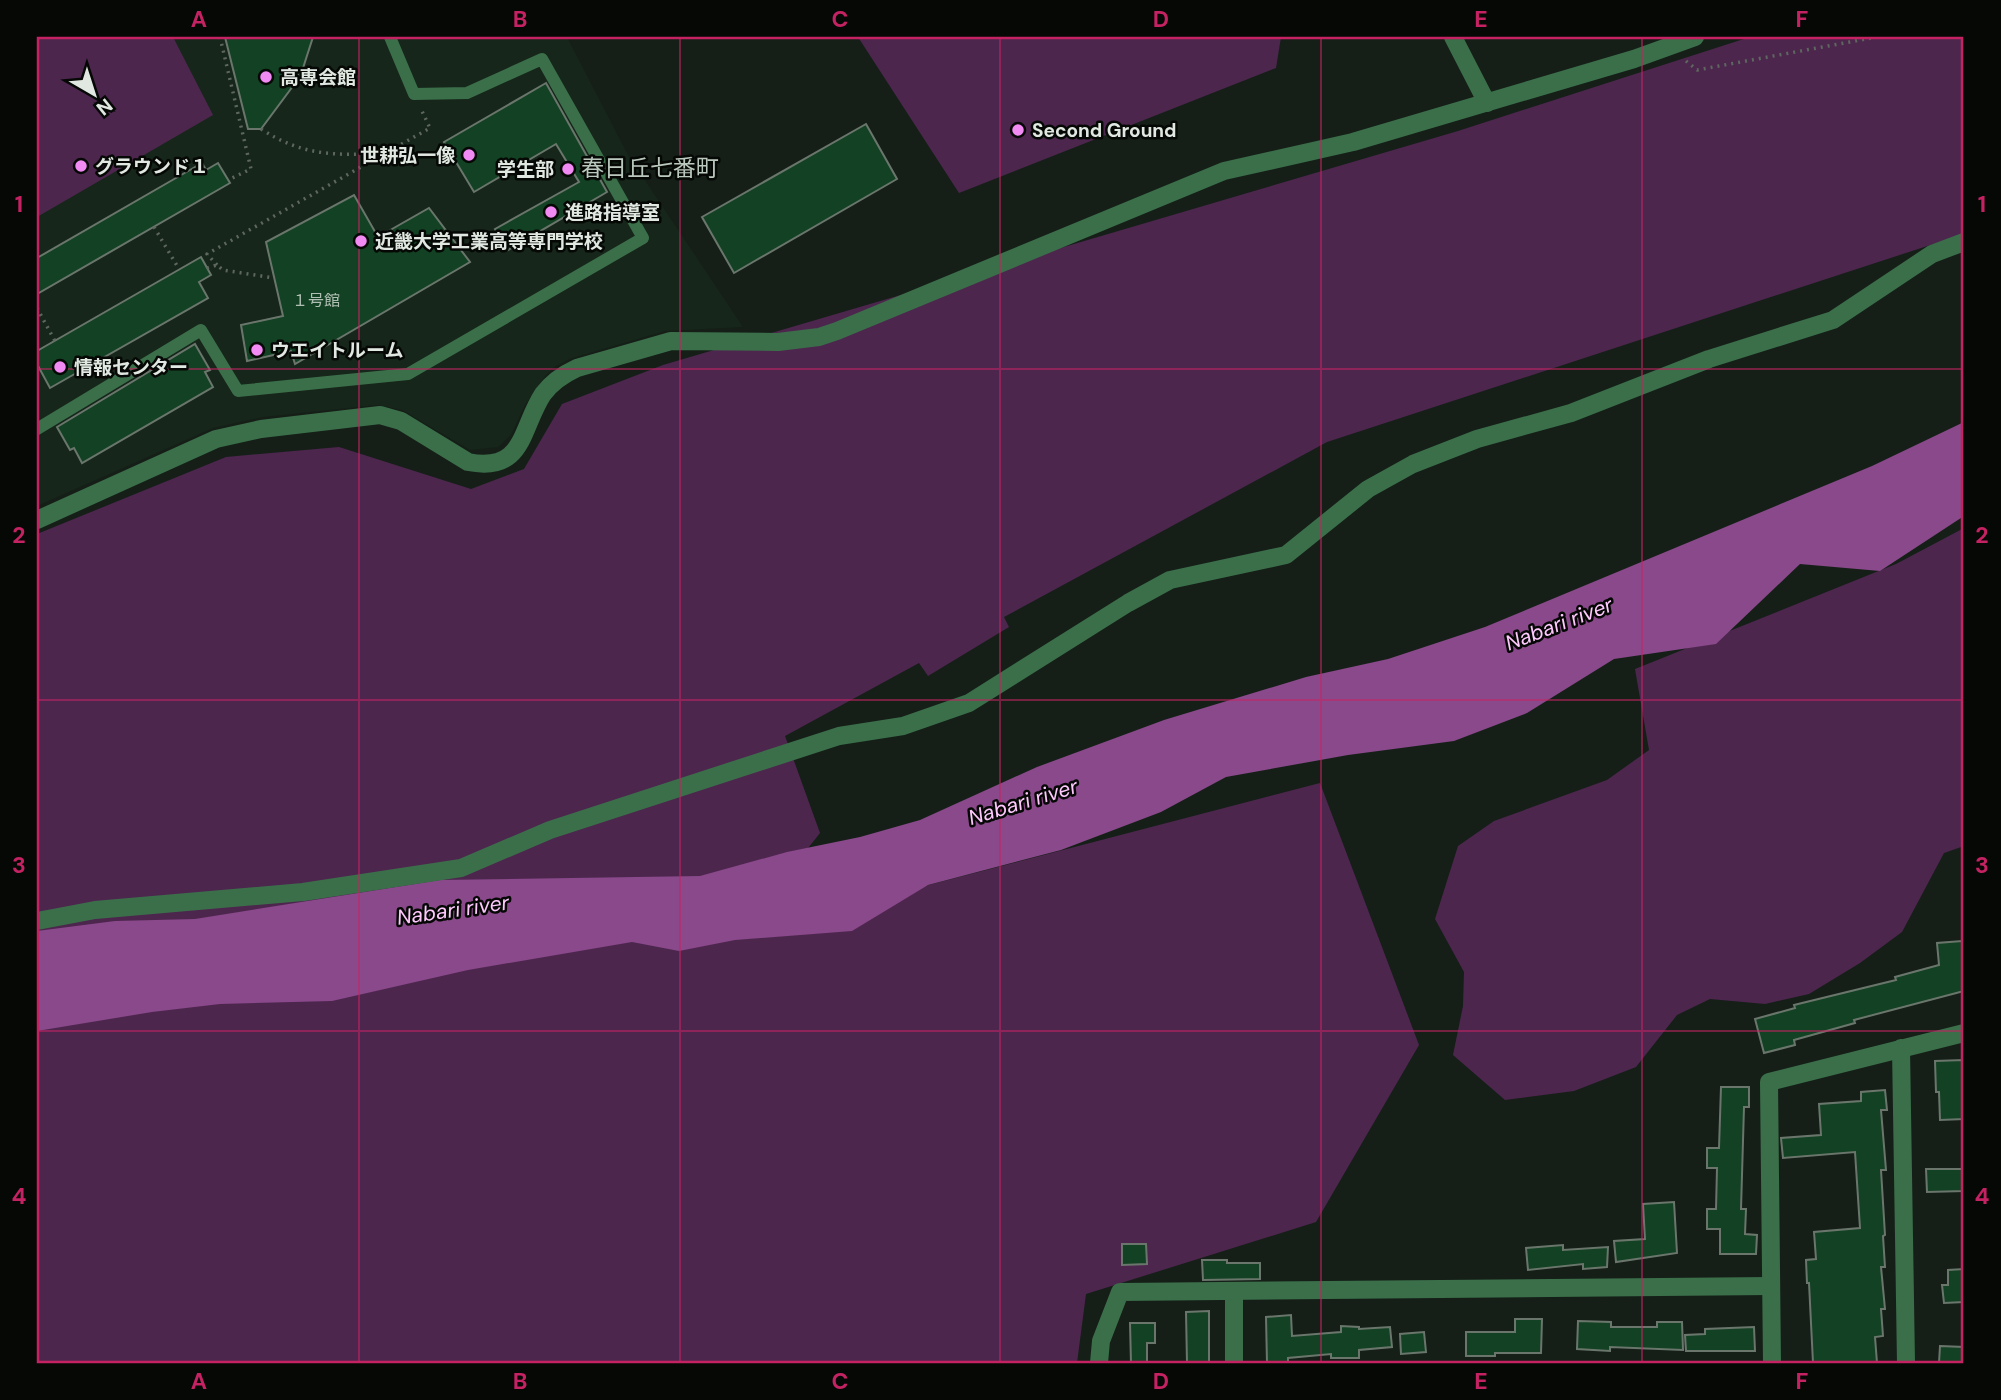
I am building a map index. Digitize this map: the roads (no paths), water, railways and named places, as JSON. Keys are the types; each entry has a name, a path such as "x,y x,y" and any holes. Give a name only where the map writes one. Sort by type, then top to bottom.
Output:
{"street":[{"path":"1453,37 1487,103"},
{"path":"37,520 216,439 261,429 380,415 401,421 468,462 492,463 506,458 518,449 544,394 563,374 577,368 671,341 778,342 819,337 1224,171 1353,142 1669,48 1695,37"},
{"path":"37,921 95,909 303,892 461,868 550,830 839,736 903,726 969,702 1128,603 1170,580 1286,555 1368,489 1413,464 1478,439 1571,413 1709,359 1833,320 1932,254 1964,242"},
{"path":"1772,1363 1769,1082 1964,1032"},
{"path":"1901,1048 1906,1363"},
{"path":"1100,1363 1101,1341 1120,1292 1771,1286"},
{"path":"1234,1292 1234,1363"}],"lane":[{"path":"37,429 201,330 238,391 408,374 643,237 542,59 467,93 414,94 390,37"}],"water":[{"name":"Nabari river","path":"1964,422 1964,516 1880,571 1800,564 1716,644 1614,659 1527,713 1454,741 1348,755 1226,777 1161,812 1061,850 928,885 852,931 735,940 679,951 632,942 468,970 332,1001 220,1004 37,1031 37,931 115,921 195,919 440,880 700,876 787,852 860,837 920,820 1037,767 1164,720 1306,677 1388,659 1485,627 1872,466"}],"place":[{"name":"高専会館","path":"266,77"},
{"name":"Second Ground","path":"1018,130"},
{"name":"世耕弘一像","path":"469,155"},
{"name":"グラウンド１","path":"81,166"},
{"name":"学生部","path":"568,169"},
{"name":"進路指導室","path":"551,212"},
{"name":"近畿大学工業高等専門学校","path":"361,241"},
{"name":"ウエイトルーム","path":"257,350"},
{"name":"情報センター","path":"60,367"}],"district":[{"name":"春日丘七番町","path":"650,168"}]}
